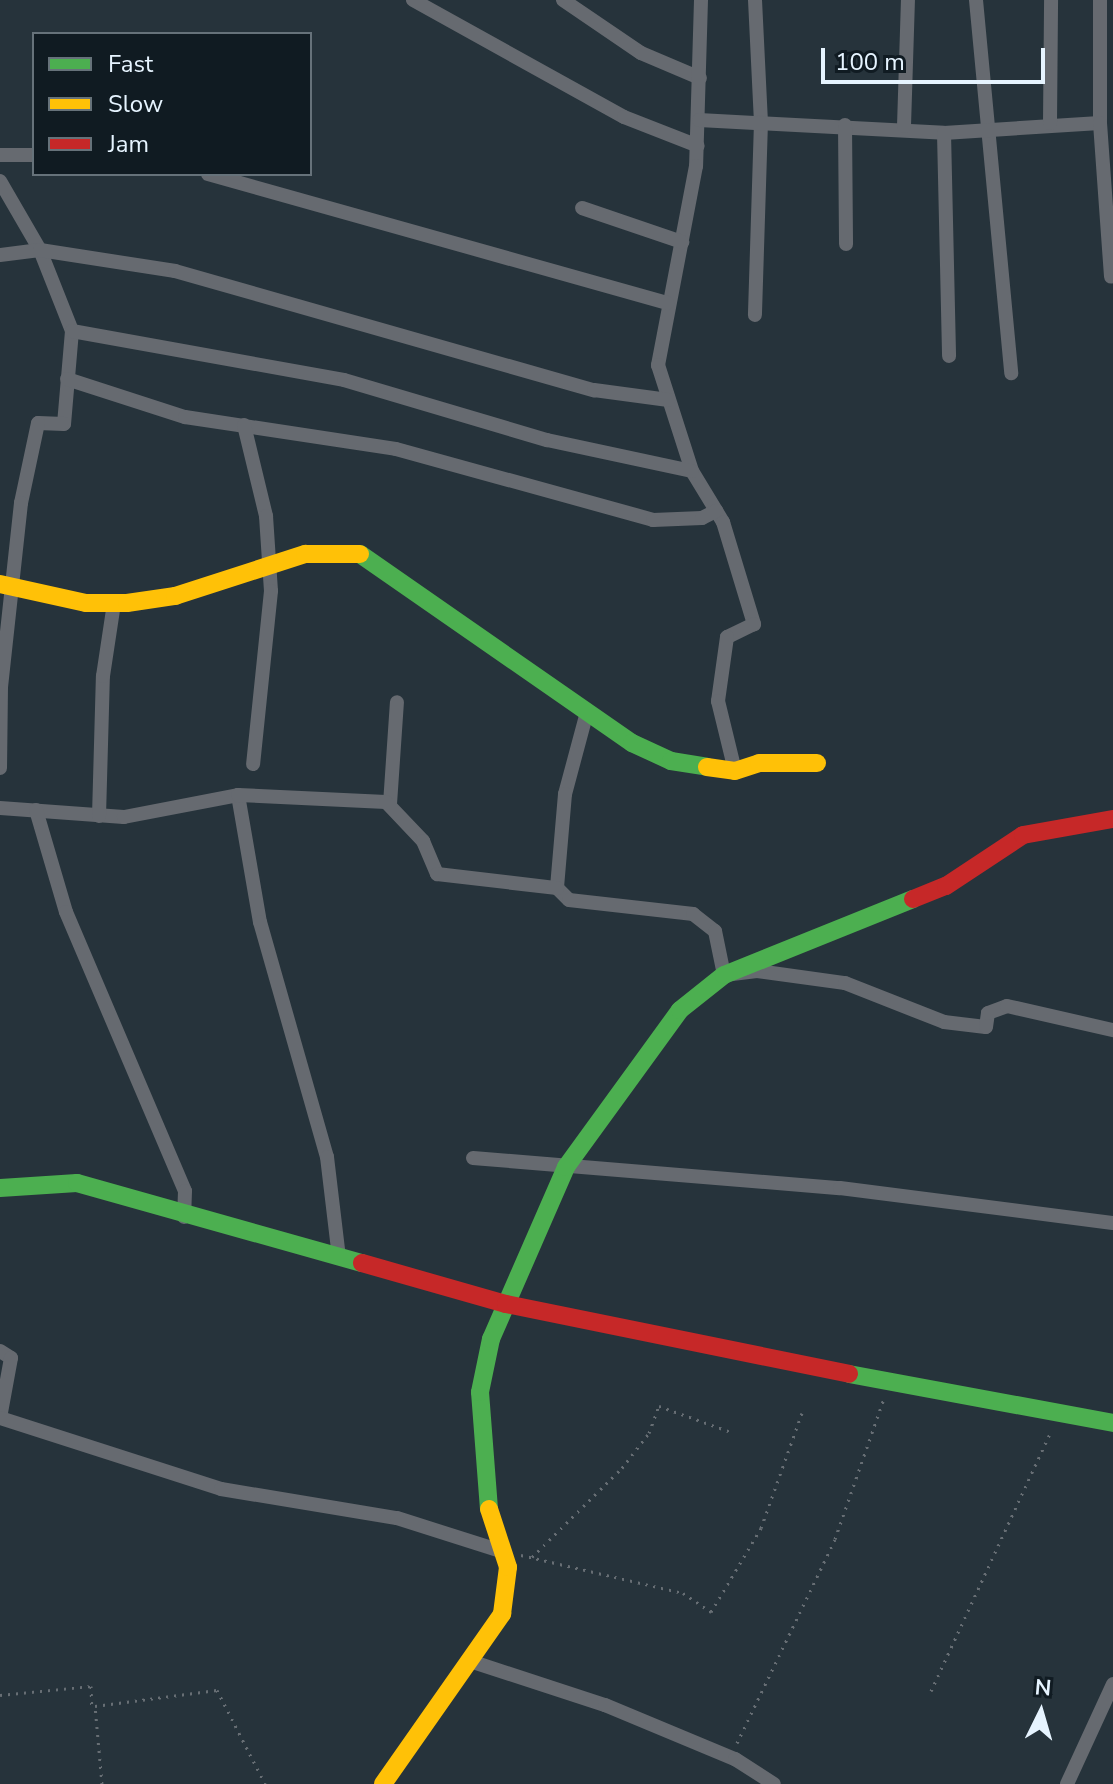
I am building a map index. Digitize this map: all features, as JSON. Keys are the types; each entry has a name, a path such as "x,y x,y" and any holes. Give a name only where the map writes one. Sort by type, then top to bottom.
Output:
{"street":[{"path":"413,0 624,117 698,146"},
{"path":"563,0 641,53 700,78"},
{"path":"701,0 698,146 658,365 692,471 716,511 754,624 727,637 718,701 735,771"},
{"path":"755,0 761,122 755,315"},
{"path":"904,126 908,0"},
{"path":"976,0 987,127 994,148 1011,373"},
{"path":"1050,123 1051,0"},
{"path":"1100,0 1100,123 1111,277"},
{"path":"699,120 904,126 944,133 987,127 1100,123"},
{"path":"845,125 846,244"},
{"path":"944,133 949,356"},
{"path":"0,155 32,155"},
{"path":"215,176 667,303"},
{"path":"0,181 40,250 72,331 64,424 38,423 6,586 0,768"},
{"path":"582,208 682,242"},
{"path":"0,255 40,250 175,271 594,390 668,400"},
{"path":"72,331 344,380 547,440 692,471"},
{"path":"67,379 185,417 396,449 653,520 702,518 716,511"},
{"path":"244,425 266,516 270,636 253,764"},
{"path":"6,586 114,603 175,596 305,554 368,554 587,712 671,761 735,771 759,763 817,763"},
{"path":"99,816 103,676 114,603"},
{"path":"390,804 397,702"},
{"path":"557,888 565,794 587,712"},
{"path":"238,795 260,922 327,1157 339,1257"},
{"path":"0,808 99,816 238,795 390,804 423,841 437,874 557,888 569,900 693,914 709,922 724,975"},
{"path":"36,810 66,912 185,1191 184,1217"},
{"path":"383,1784 502,1614 508,1567 487,1504 480,1392 506,1304 566,1167 680,1010 724,975 946,886 1023,835 1113,819"},
{"path":"724,975 757,971 845,983 944,1022 986,1027 988,1013 1007,1006 1113,1030"},
{"path":"473,1158 840,1188 1113,1223"},
{"path":"0,1188 77,1183 184,1217 506,1304 890,1378 1058,1417 1113,1423"},
{"path":"0,1351 11,1358 0,1418 221,1489 397,1518 501,1551"},
{"path":"470,1661 564,1689 730,1757 774,1784"},
{"path":"1067,1784 1113,1684"}],"path":[{"path":"730,1757 829,1553 890,1378"},
{"path":"532,1557 622,1468 649,1433 659,1406 731,1432"},
{"path":"501,1551 683,1593 711,1612 761,1528 802,1413"},
{"path":"931,1691 1058,1417"},
{"path":"0,1695 91,1686 102,1784"},
{"path":"92,1709 217,1690 265,1784"}],"traffic: fast":[{"path":"360,554 632,743 671,761 707,767"},
{"path":"489,1509 480,1392 491,1339 566,1167 680,1010 724,975 913,899"},
{"path":"0,1188 77,1183 362,1263"},
{"path":"849,1374 1113,1423"}],"traffic: slow":[{"path":"0,584 86,603 127,603 175,596 305,554 360,554"},
{"path":"707,767 735,771 759,763 817,763"},
{"path":"383,1784 502,1614 508,1567 489,1509"}],"traffic: jam":[{"path":"913,899 946,886 1023,835 1113,819"},
{"path":"362,1263 506,1304 849,1374"}]}
